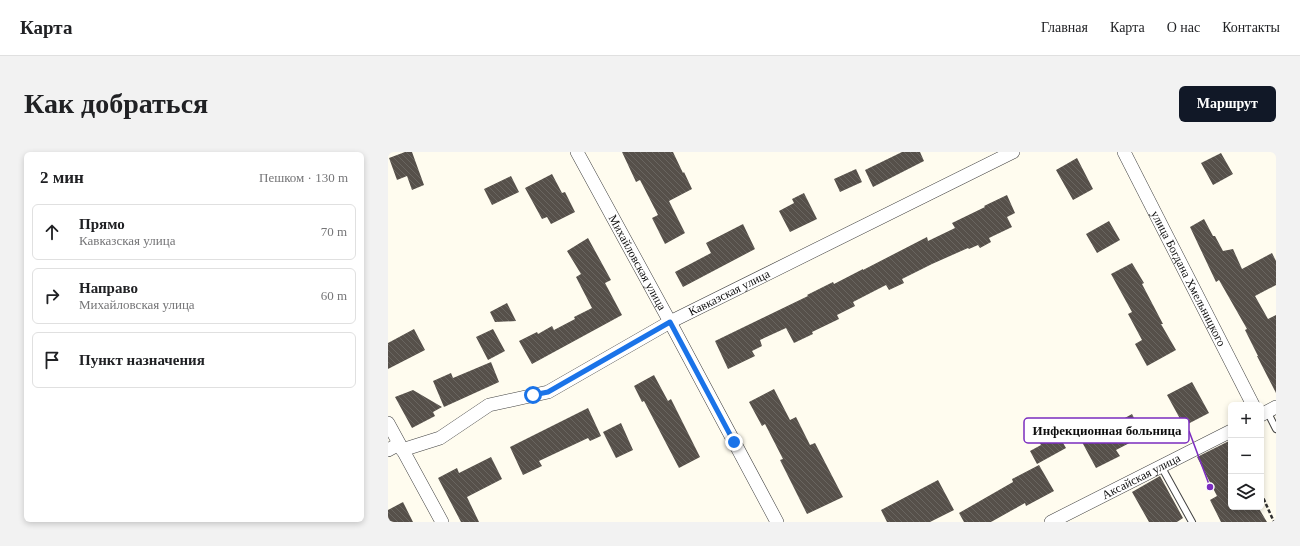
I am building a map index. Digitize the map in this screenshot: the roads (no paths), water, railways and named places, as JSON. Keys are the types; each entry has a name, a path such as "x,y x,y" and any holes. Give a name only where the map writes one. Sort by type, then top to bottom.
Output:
{"street":[{"name":"Михайловская улица","path":"577,152 670,322 776,522"},
{"name":"Кавказская улица","path":"396,448 440,438 489,405 548,392 670,322 1014,152"},
{"name":"улица Богдана Хмельницкого","path":"1124,152 1251,402"},
{"path":"388,423 396,448 442,522"},
{"name":"Аксайская улица","path":"1051,522 1228,432"}],"lane":[{"path":"1268,411 1276,429"},
{"path":"1161,466 1192,522"}],"place":[{"name":"Инфекционная больница","path":"1210,487"}]}
